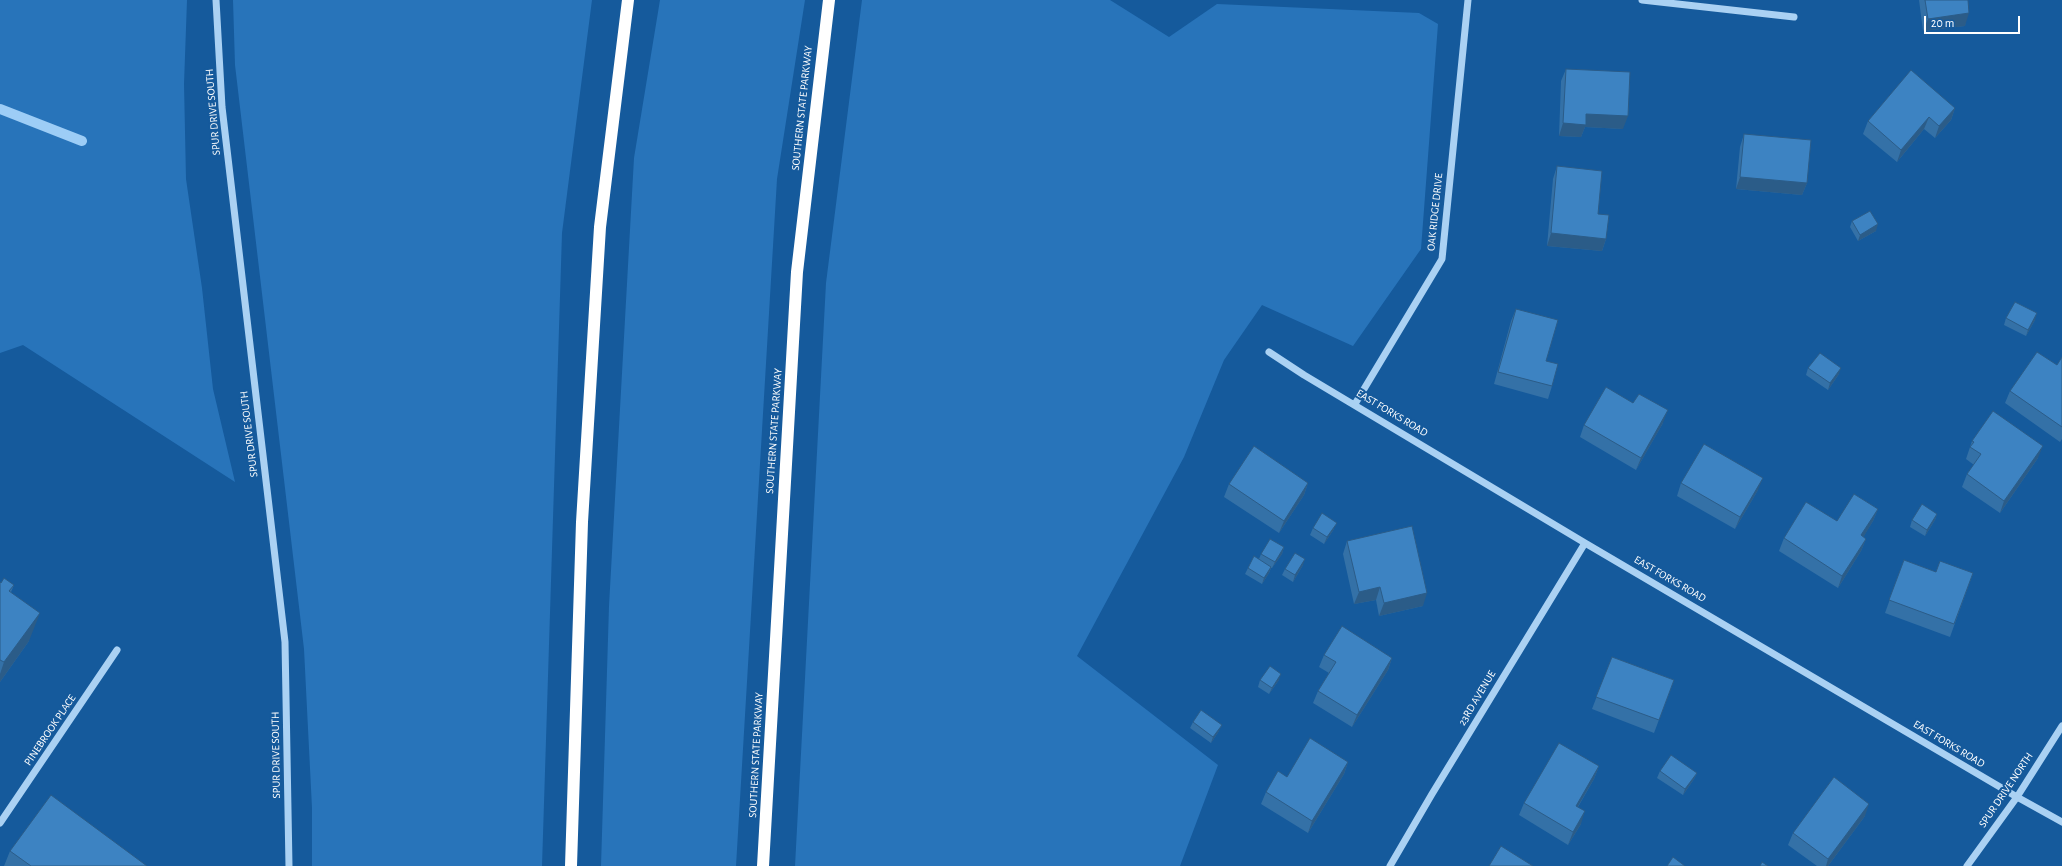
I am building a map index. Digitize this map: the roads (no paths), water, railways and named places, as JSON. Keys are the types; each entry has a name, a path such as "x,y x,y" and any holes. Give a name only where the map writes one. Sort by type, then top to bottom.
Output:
{"highway":[{"path":"571,866 582,522 600,227 628,0"},
{"name":"SOUTHERN STATE PARKWAY","path":"763,866 797,272 829,0"}],"street":[{"name":"SPUR DRIVE SOUTH","path":"216,0 222,107 285,642 289,866"},
{"name":"OAK RIDGE DRIVE","path":"1354,404 1411,313 1442,259 1468,0"},
{"path":"1642,0 1794,17"},
{"name":"EAST FORKS ROAD","path":"1269,352 1304,375 1586,543 2062,822"},
{"name":"23RD AVENUE","path":"1390,866 1432,794 1586,543"},
{"name":"PINEBROOK PLACE","path":"0,823 117,650"},
{"name":"SPUR DRIVE NORTH","path":"1967,866 2017,797 2062,726"}],"waterway":[{"path":"0,109 82,141"}]}
